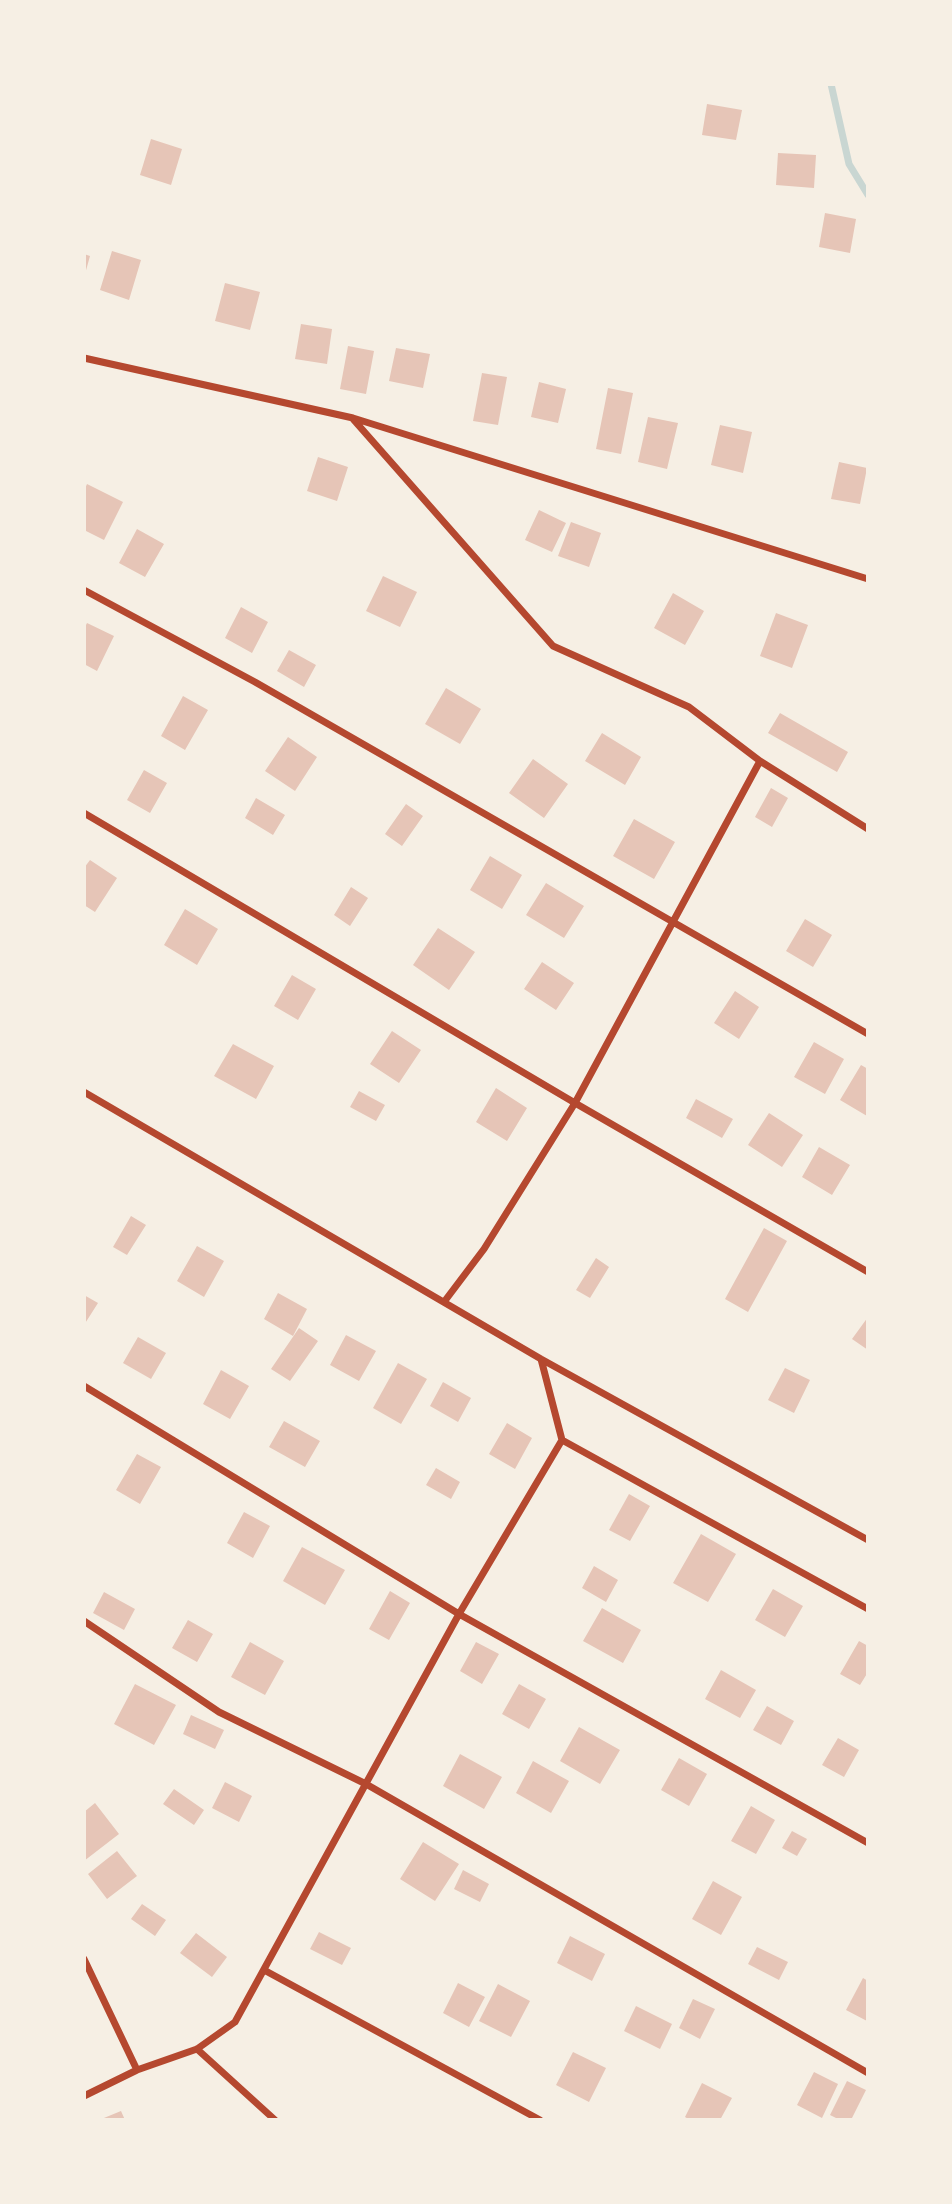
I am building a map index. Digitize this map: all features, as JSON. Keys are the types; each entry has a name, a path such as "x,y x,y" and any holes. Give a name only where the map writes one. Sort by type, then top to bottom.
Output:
{"street":[{"path":"84,358 353,418 868,579"},
{"path":"353,418 553,646 689,707 760,761 868,829"},
{"path":"84,590 255,682 868,1034"},
{"path":"444,1302 484,1249 575,1103 760,761"},
{"path":"84,813 575,1103 868,1272"},
{"path":"84,1092 541,1359 868,1540"},
{"path":"84,2096 136,2070 197,2049 235,2022 459,1614 562,1440 541,1359"},
{"path":"84,1386 459,1614 868,1843"},
{"path":"562,1440 868,1609"},
{"path":"84,1621 219,1712 366,1784 868,2074"},
{"path":"84,1959 136,2070"},
{"path":"264,1970 540,2120"},
{"path":"197,2049 275,2120"}],"building":[{"path":"707,104 742,110 736,140 702,135"},
{"path":"151,139 182,149 171,185 140,175"},
{"path":"778,153 816,155 814,188 776,185"},
{"path":"825,213 856,219 850,253 819,247"},
{"path":"112,251 141,260 129,300 100,290"},
{"path":"84,254 90,256 85,274 84,274"},
{"path":"225,283 260,292 250,330 215,321"},
{"path":"301,324 332,329 327,364 295,359"},
{"path":"348,346 374,351 366,394 340,389"},
{"path":"396,348 430,354 423,388 389,381"},
{"path":"482,373 507,377 498,425 473,421"},
{"path":"539,382 566,389 558,423 531,417"},
{"path":"608,388 633,393 621,454 596,449"},
{"path":"648,417 678,423 667,469 638,462"},
{"path":"720,425 752,432 743,473 711,465"},
{"path":"318,457 348,467 337,501 307,491"},
{"path":"839,462 867,468 860,504 831,499"},
{"path":"87,484 123,502 104,540 84,530 84,491"},
{"path":"539,510 566,523 552,552 525,540"},
{"path":"571,522 601,533 589,567 558,556"},
{"path":"137,529 164,544 145,577 119,563"},
{"path":"383,576 417,592 400,627 366,611"},
{"path":"673,593 704,611 685,645 654,628"},
{"path":"241,607 268,622 252,653 225,638"},
{"path":"776,613 808,625 792,668 760,656"},
{"path":"87,623 114,636 97,671 84,664 84,629"},
{"path":"289,650 316,665 304,687 277,671"},
{"path":"446,688 481,709 460,744 425,724"},
{"path":"183,696 208,710 185,750 161,736"},
{"path":"780,713 848,752 837,772 768,733"},
{"path":"602,733 641,757 625,785 585,761"},
{"path":"288,737 317,757 295,791 265,771"},
{"path":"533,759 568,784 544,818 509,793"},
{"path":"144,770 167,783 150,813 127,800"},
{"path":"771,788 788,798 772,827 755,817"},
{"path":"256,798 285,815 273,835 245,818"},
{"path":"406,804 423,816 402,846 385,834"},
{"path":"634,819 675,842 654,879 613,856"},
{"path":"490,856 522,875 502,909 470,890"},
{"path":"90,860 117,878 95,912 84,905 84,868"},
{"path":"546,883 584,906 564,938 526,915"},
{"path":"351,887 368,898 350,926 334,915"},
{"path":"185,909 218,929 197,965 164,945"},
{"path":"805,919 832,935 813,967 786,951"},
{"path":"438,928 475,952 449,990 413,965"},
{"path":"542,962 574,983 556,1010 524,989"},
{"path":"292,975 316,989 298,1020 274,1006"},
{"path":"735,991 759,1007 739,1039 714,1023"},
{"path":"392,1031 421,1050 399,1083 370,1064"},
{"path":"814,1042 844,1059 825,1094 794,1077"},
{"path":"233,1044 274,1066 256,1099 214,1076"},
{"path":"861,1065 868,1069 867,1116 840,1100"},
{"path":"496,1088 527,1108 507,1141 476,1122"},
{"path":"359,1091 385,1105 376,1121 350,1107"},
{"path":"696,1099 733,1119 722,1138 686,1118"},
{"path":"769,1113 803,1135 782,1167 748,1145"},
{"path":"819,1147 850,1165 832,1195 802,1177"},
{"path":"131,1216 146,1225 127,1255 113,1247"},
{"path":"764,1228 787,1241 748,1312 725,1299"},
{"path":"197,1246 224,1261 204,1297 177,1281"},
{"path":"596,1258 609,1267 590,1298 576,1290"},
{"path":"278,1293 307,1309 293,1336 264,1319"},
{"path":"84,1295 98,1303 84,1325"},
{"path":"868,1317 868,1350 852,1339"},
{"path":"299,1328 318,1341 290,1381 271,1369"},
{"path":"346,1335 376,1351 359,1381 330,1365"},
{"path":"138,1337 166,1353 151,1379 123,1363"},
{"path":"398,1363 427,1379 401,1424 373,1408"},
{"path":"785,1368 810,1380 794,1413 768,1400"},
{"path":"221,1370 249,1386 230,1419 203,1404"},
{"path":"443,1382 471,1398 458,1422 430,1406"},
{"path":"284,1421 320,1441 305,1467 269,1447"},
{"path":"507,1423 532,1438 515,1469 489,1454"},
{"path":"137,1454 161,1467 140,1504 116,1490"},
{"path":"436,1468 460,1482 451,1499 426,1485"},
{"path":"629,1494 650,1506 630,1541 609,1530"},
{"path":"244,1512 270,1526 253,1558 227,1543"},
{"path":"701,1534 736,1554 708,1602 673,1583"},
{"path":"302,1547 345,1570 325,1605 283,1581"},
{"path":"594,1566 618,1580 606,1602 582,1588"},
{"path":"773,1589 803,1606 785,1637 755,1620"},
{"path":"390,1591 410,1603 389,1640 369,1629"},
{"path":"104,1592 135,1609 124,1630 93,1613"},
{"path":"602,1608 641,1630 623,1663 583,1641"},
{"path":"188,1620 213,1634 197,1662 172,1648"},
{"path":"859,1641 868,1646 868,1672 860,1685 840,1674"},
{"path":"250,1642 284,1661 265,1695 231,1677"},
{"path":"476,1642 499,1654 482,1684 460,1671"},
{"path":"721,1670 756,1690 740,1718 705,1699"},
{"path":"135,1684 176,1705 154,1745 114,1724"},
{"path":"519,1684 546,1699 529,1729 502,1714"},
{"path":"767,1706 794,1721 781,1745 753,1730"},
{"path":"191,1715 224,1730 215,1749 183,1734"},
{"path":"579,1727 620,1750 600,1784 560,1761"},
{"path":"838,1738 859,1750 844,1777 822,1765"},
{"path":"460,1754 502,1777 484,1809 443,1786"},
{"path":"679,1758 707,1774 689,1806 661,1790"},
{"path":"533,1761 569,1781 551,1813 516,1793"},
{"path":"225,1782 252,1796 239,1822 212,1808"},
{"path":"174,1789 204,1810 194,1825 163,1804"},
{"path":"95,1803 119,1834 84,1861 84,1812"},
{"path":"751,1806 775,1820 756,1854 731,1841"},
{"path":"792,1831 807,1839 797,1856 782,1848"},
{"path":"423,1842 459,1864 435,1901 400,1879"},
{"path":"117,1851 137,1876 107,1899 88,1874"},
{"path":"463,1870 489,1884 480,1902 454,1889"},
{"path":"713,1881 742,1897 721,1935 692,1919"},
{"path":"142,1904 166,1920 155,1936 131,1919"},
{"path":"319,1932 351,1948 342,1965 310,1949"},
{"path":"196,1933 227,1957 212,1977 180,1953"},
{"path":"570,1936 605,1954 592,1981 557,1963"},
{"path":"757,1947 788,1962 779,1980 748,1964"},
{"path":"863,1978 868,1981 867,2021 846,2010"},
{"path":"458,1983 485,1997 469,2027 443,2013"},
{"path":"498,1984 530,2001 511,2037 479,2021"},
{"path":"693,1999 715,2009 700,2039 679,2028"},
{"path":"636,2006 672,2024 660,2049 624,2031"},
{"path":"573,2052 606,2068 589,2102 556,2085"},
{"path":"814,2072 838,2084 822,2118 797,2105"},
{"path":"847,2081 866,2090 851,2120 840,2120 830,2115"},
{"path":"702,2083 732,2098 720,2120 690,2120 685,2117"},
{"path":"121,2111 125,2120 99,2120"}],"waterway":[{"path":"831,84 849,164 868,195"}]}
